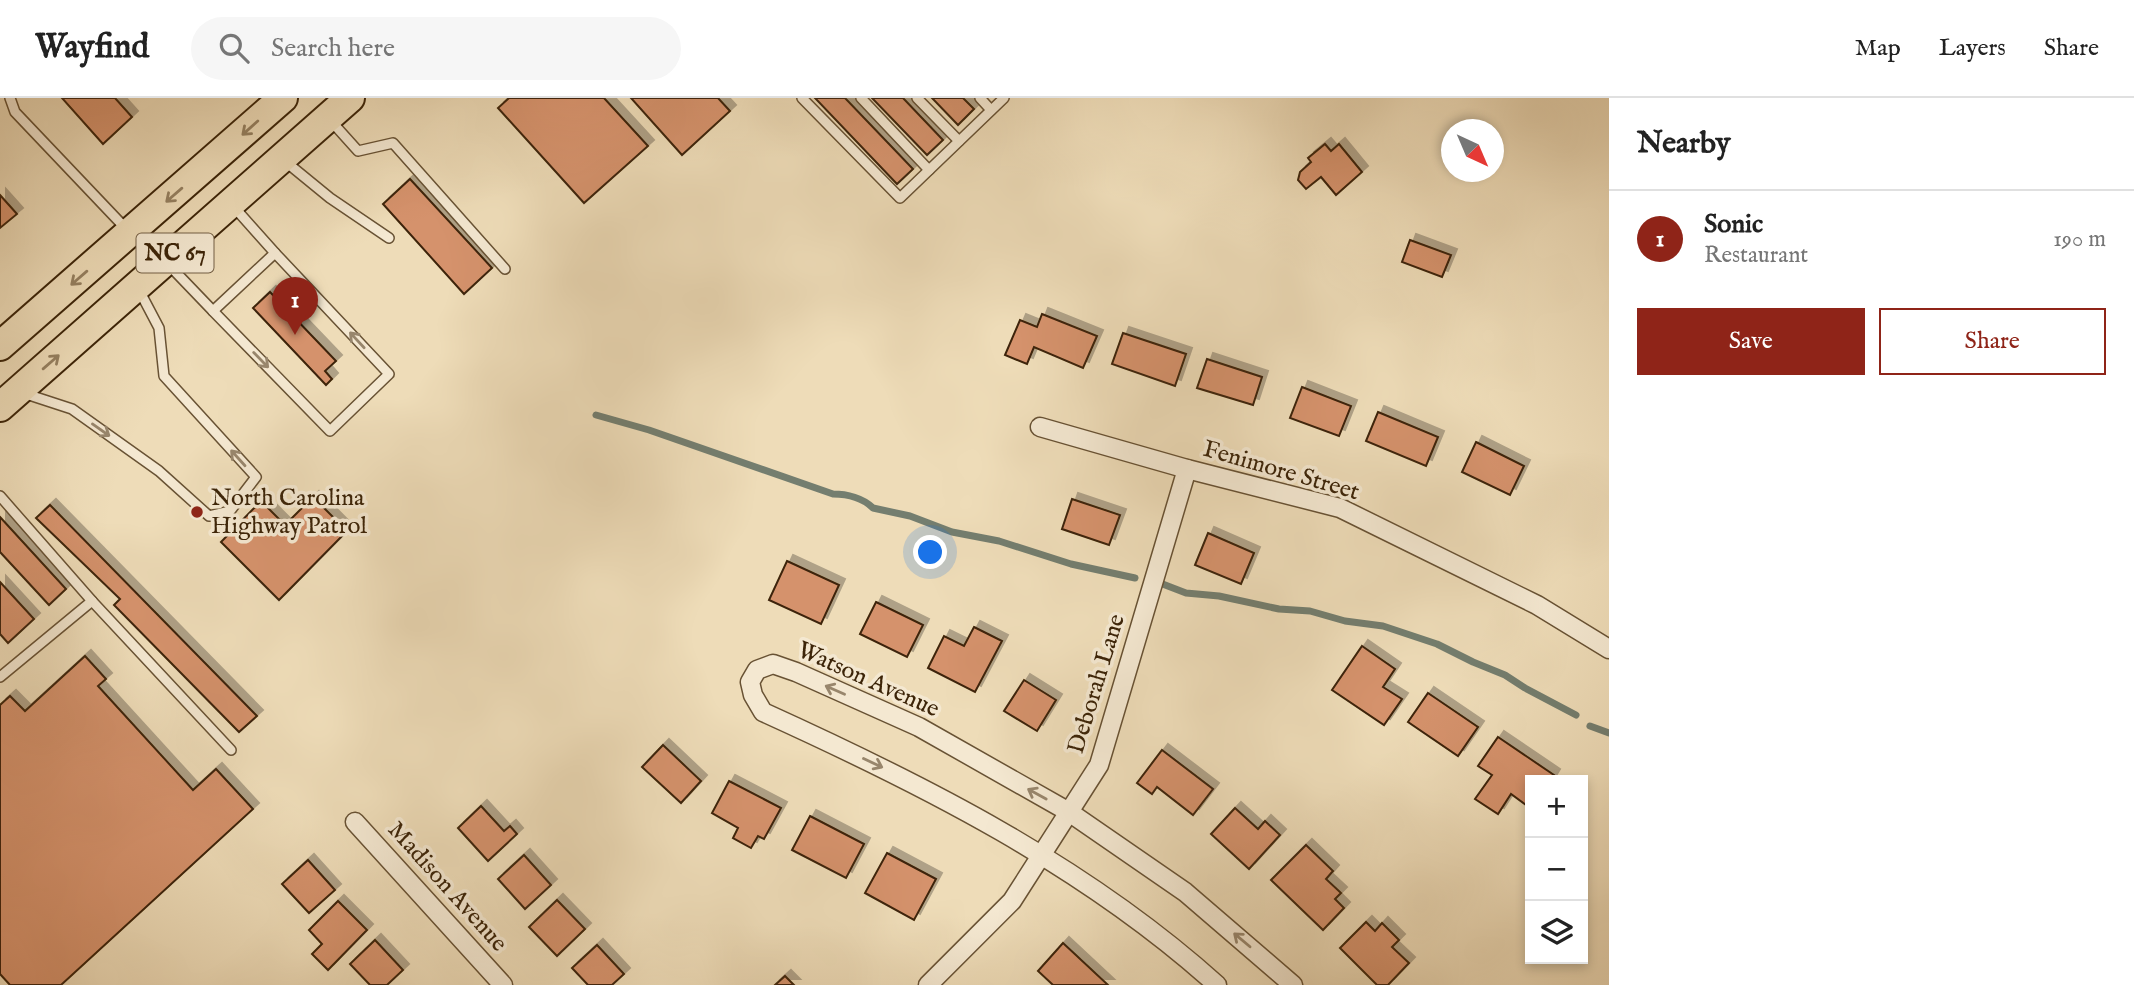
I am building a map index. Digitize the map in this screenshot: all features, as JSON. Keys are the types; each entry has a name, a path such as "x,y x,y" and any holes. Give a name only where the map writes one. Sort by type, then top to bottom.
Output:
{"main road":[{"name":"NC 67","path":"0,346 283,98"},
{"name":"NC 67","path":"9,399 343,103"}],"street":[{"name":"Fenimore Street","path":"1040,427 1187,469 1340,508 1537,605 1609,649"},
{"name":"Deborah Lane","path":"928,985 1012,901 1099,765 1187,469"},
{"name":"Watson Avenue","path":"1217,985 1116,904 1042,856 927,789 763,712 753,695 750,682 757,670 773,664 796,672 919,727 1069,812 1185,892 1293,985"},
{"name":"Madison Avenue","path":"355,822 503,985"}],"lane":[{"path":"10,98 15,112 130,233 166,261 330,431 389,374 230,203"},
{"path":"802,98 900,198 1004,98"},
{"path":"861,98 929,170"},
{"path":"917,98 959,141"},
{"path":"980,98 991,110"},
{"path":"343,103 358,151 393,143 505,269"},
{"path":"282,158 330,198 389,238"},
{"path":"214,311 275,253"},
{"path":"9,399 72,409 159,471 209,516 230,510 256,477 163,376 159,328 137,286"},
{"path":"0,496 92,601 231,750"},
{"path":"0,677 92,601"}],"building":[{"path":"62,98 115,98 132,117 103,144"},
{"path":"509,98 604,98 648,146 584,203 498,108"},
{"path":"631,98 718,98 730,111 682,155"},
{"path":"815,98 845,98 913,169 897,184"},
{"path":"872,98 903,98 943,140 927,155"},
{"path":"932,98 963,98 974,109 958,125"},
{"path":"1325,144 1331,151 1339,144 1362,172 1336,195 1321,177 1306,189 1298,180 1300,172 1311,162 1308,158"},
{"path":"410,179 492,268 464,294 383,204"},
{"path":"0,195 17,214 0,228"},
{"path":"1410,240 1451,255 1442,277 1402,262"},
{"path":"270,292 336,361 325,371 332,379 326,385 253,308"},
{"path":"1042,314 1097,336 1083,368 1034,347 1027,364 1005,355 1020,320 1037,327"},
{"path":"1123,333 1186,354 1175,386 1112,364"},
{"path":"1207,359 1262,377 1253,405 1197,388"},
{"path":"1302,387 1351,406 1339,436 1290,418"},
{"path":"1378,412 1438,437 1426,466 1366,441"},
{"path":"1476,442 1524,466 1510,495 1462,472"},
{"path":"313,497 347,531 279,600 221,542 261,501 285,525"},
{"path":"1072,499 1120,515 1109,545 1062,529"},
{"path":"50,505 257,716 239,732 114,605 120,599 36,518"},
{"path":"0,517 66,589 49,605 0,552"},
{"path":"1208,533 1254,553 1241,584 1195,565"},
{"path":"787,561 839,585 821,624 769,600"},
{"path":"0,582 34,619 8,643 0,634"},
{"path":"876,602 923,625 907,657 860,634"},
{"path":"974,627 1002,641 975,692 928,668 944,636 964,646"},
{"path":"1362,646 1395,669 1383,687 1402,699 1384,725 1332,690"},
{"path":"85,656 106,679 98,686 193,790 216,769 253,809 61,985 10,985 0,974 0,705 10,696 25,711"},
{"path":"1024,680 1056,700 1037,731 1004,711"},
{"path":"1428,693 1478,727 1458,756 1408,722"},
{"path":"1498,737 1554,775 1525,775 1525,804 1511,794 1498,814 1475,799 1492,775 1478,766"},
{"path":"663,745 701,781 681,803 642,767"},
{"path":"1162,750 1213,789 1193,815 1157,787 1152,794 1137,783"},
{"path":"729,781 781,808 764,839 758,836 751,848 733,838 738,828 712,813"},
{"path":"481,806 504,831 510,826 517,834 488,861 458,828"},
{"path":"1235,808 1258,829 1265,821 1280,835 1249,869 1211,834"},
{"path":"810,816 864,844 846,878 792,850"},
{"path":"1306,845 1333,871 1326,879 1341,893 1335,899 1344,908 1323,930 1271,880"},
{"path":"887,853 936,879 914,920 865,893"},
{"path":"524,855 551,885 525,909 498,879"},
{"path":"308,860 335,890 309,913 282,884"},
{"path":"557,900 585,929 557,956 529,927"},
{"path":"338,901 367,930 328,970 312,954 322,944 309,930"},
{"path":"1366,922 1375,931 1382,923 1399,940 1392,947 1409,963 1388,985 1377,985 1340,948"},
{"path":"375,940 403,970 387,985 370,985 350,964"},
{"path":"1063,943 1108,985 1053,985 1038,971"},
{"path":"597,945 624,974 612,985 588,985 572,968"},
{"path":"785,976 794,985 775,985"}],"waterway":[{"path":"596,415 649,430 833,494 854,497 873,508 910,516 952,532 999,541 1071,564 1135,578"},
{"path":"1160,583 1186,593 1219,596 1279,609 1310,611 1345,621 1383,626 1437,644 1505,675 1576,715"},
{"path":"1590,726 1609,733"}],"place":[{"name":"Sonic","path":"295,335"},
{"name":"North Carolina Highway Patrol","path":"197,512"}]}
